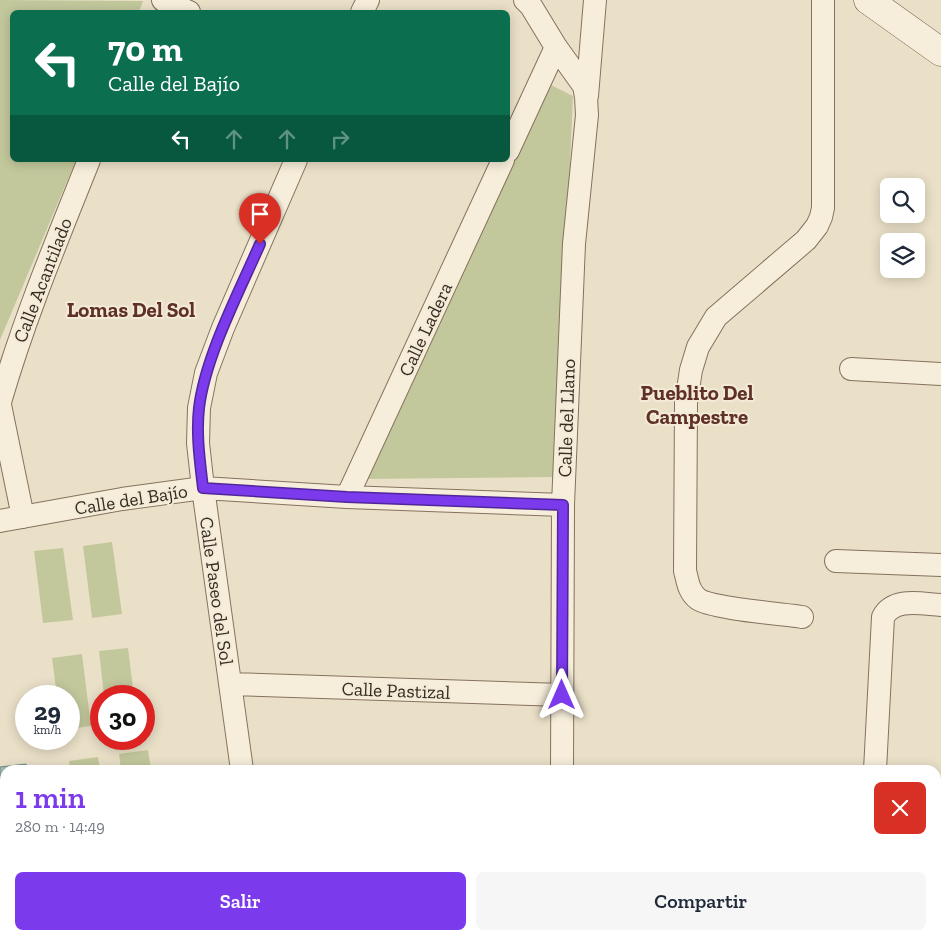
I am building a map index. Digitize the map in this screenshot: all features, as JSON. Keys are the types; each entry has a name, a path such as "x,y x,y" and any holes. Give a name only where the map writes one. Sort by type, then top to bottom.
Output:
{"street":[{"path":"162,0 184,10"},
{"name":"Calle del Llano","path":"525,0 531,6 556,47 584,86 587,115 574,244 563,505 562,765"},
{"name":"Calle del Llano","path":"586,97 595,0"},
{"path":"802,617 720,606 699,600 690,590 686,571 686,403 691,370 698,347 716,317 806,240 821,217 823,198 823,0"},
{"path":"868,0 941,52"},
{"path":"510,147 556,47"},
{"name":"Calle Acantilado","path":"0,404 12,362 46,266 88,162"},
{"name":"Calle Paseo del Sol","path":"241,765 203,488 198,443 199,408 206,373 223,328 295,162"},
{"name":"Calle Ladera","path":"347,497 502,162"},
{"path":"851,369 941,374"},
{"path":"0,404 23,517"},
{"name":"Calle del Bajío","path":"0,521 122,499 203,488 347,497 563,505"},
{"path":"836,561 941,565"},
{"path":"875,765 883,618 887,610 898,604 941,605"},
{"name":"Calle Pastizal","path":"230,684 562,695"}],"green space":[{"path":"0,0 143,1 140,10 10,10 10,162 75,162 0,340"},
{"path":"551,85 573,96 556,477 363,479 543,92"},
{"path":"112,542 122,614 92,618 83,546"},
{"path":"63,548 73,620 43,623 34,551"},
{"path":"128,648 133,685 103,685 99,651"},
{"path":"82,654 90,726 80,728 80,685 56,685 52,658"},
{"path":"148,750 150,765 120,765 119,754"},
{"path":"98,757 99,765 69,765 69,761"}],"district":[{"name":"Lomas Del Sol","path":"131,310"},
{"name":"Pueblito Del Campestre","path":"697,405"}],"route":[{"path":"260,244 223,328 206,373 199,408 198,443 203,488 347,497 563,505 562,695"}]}
